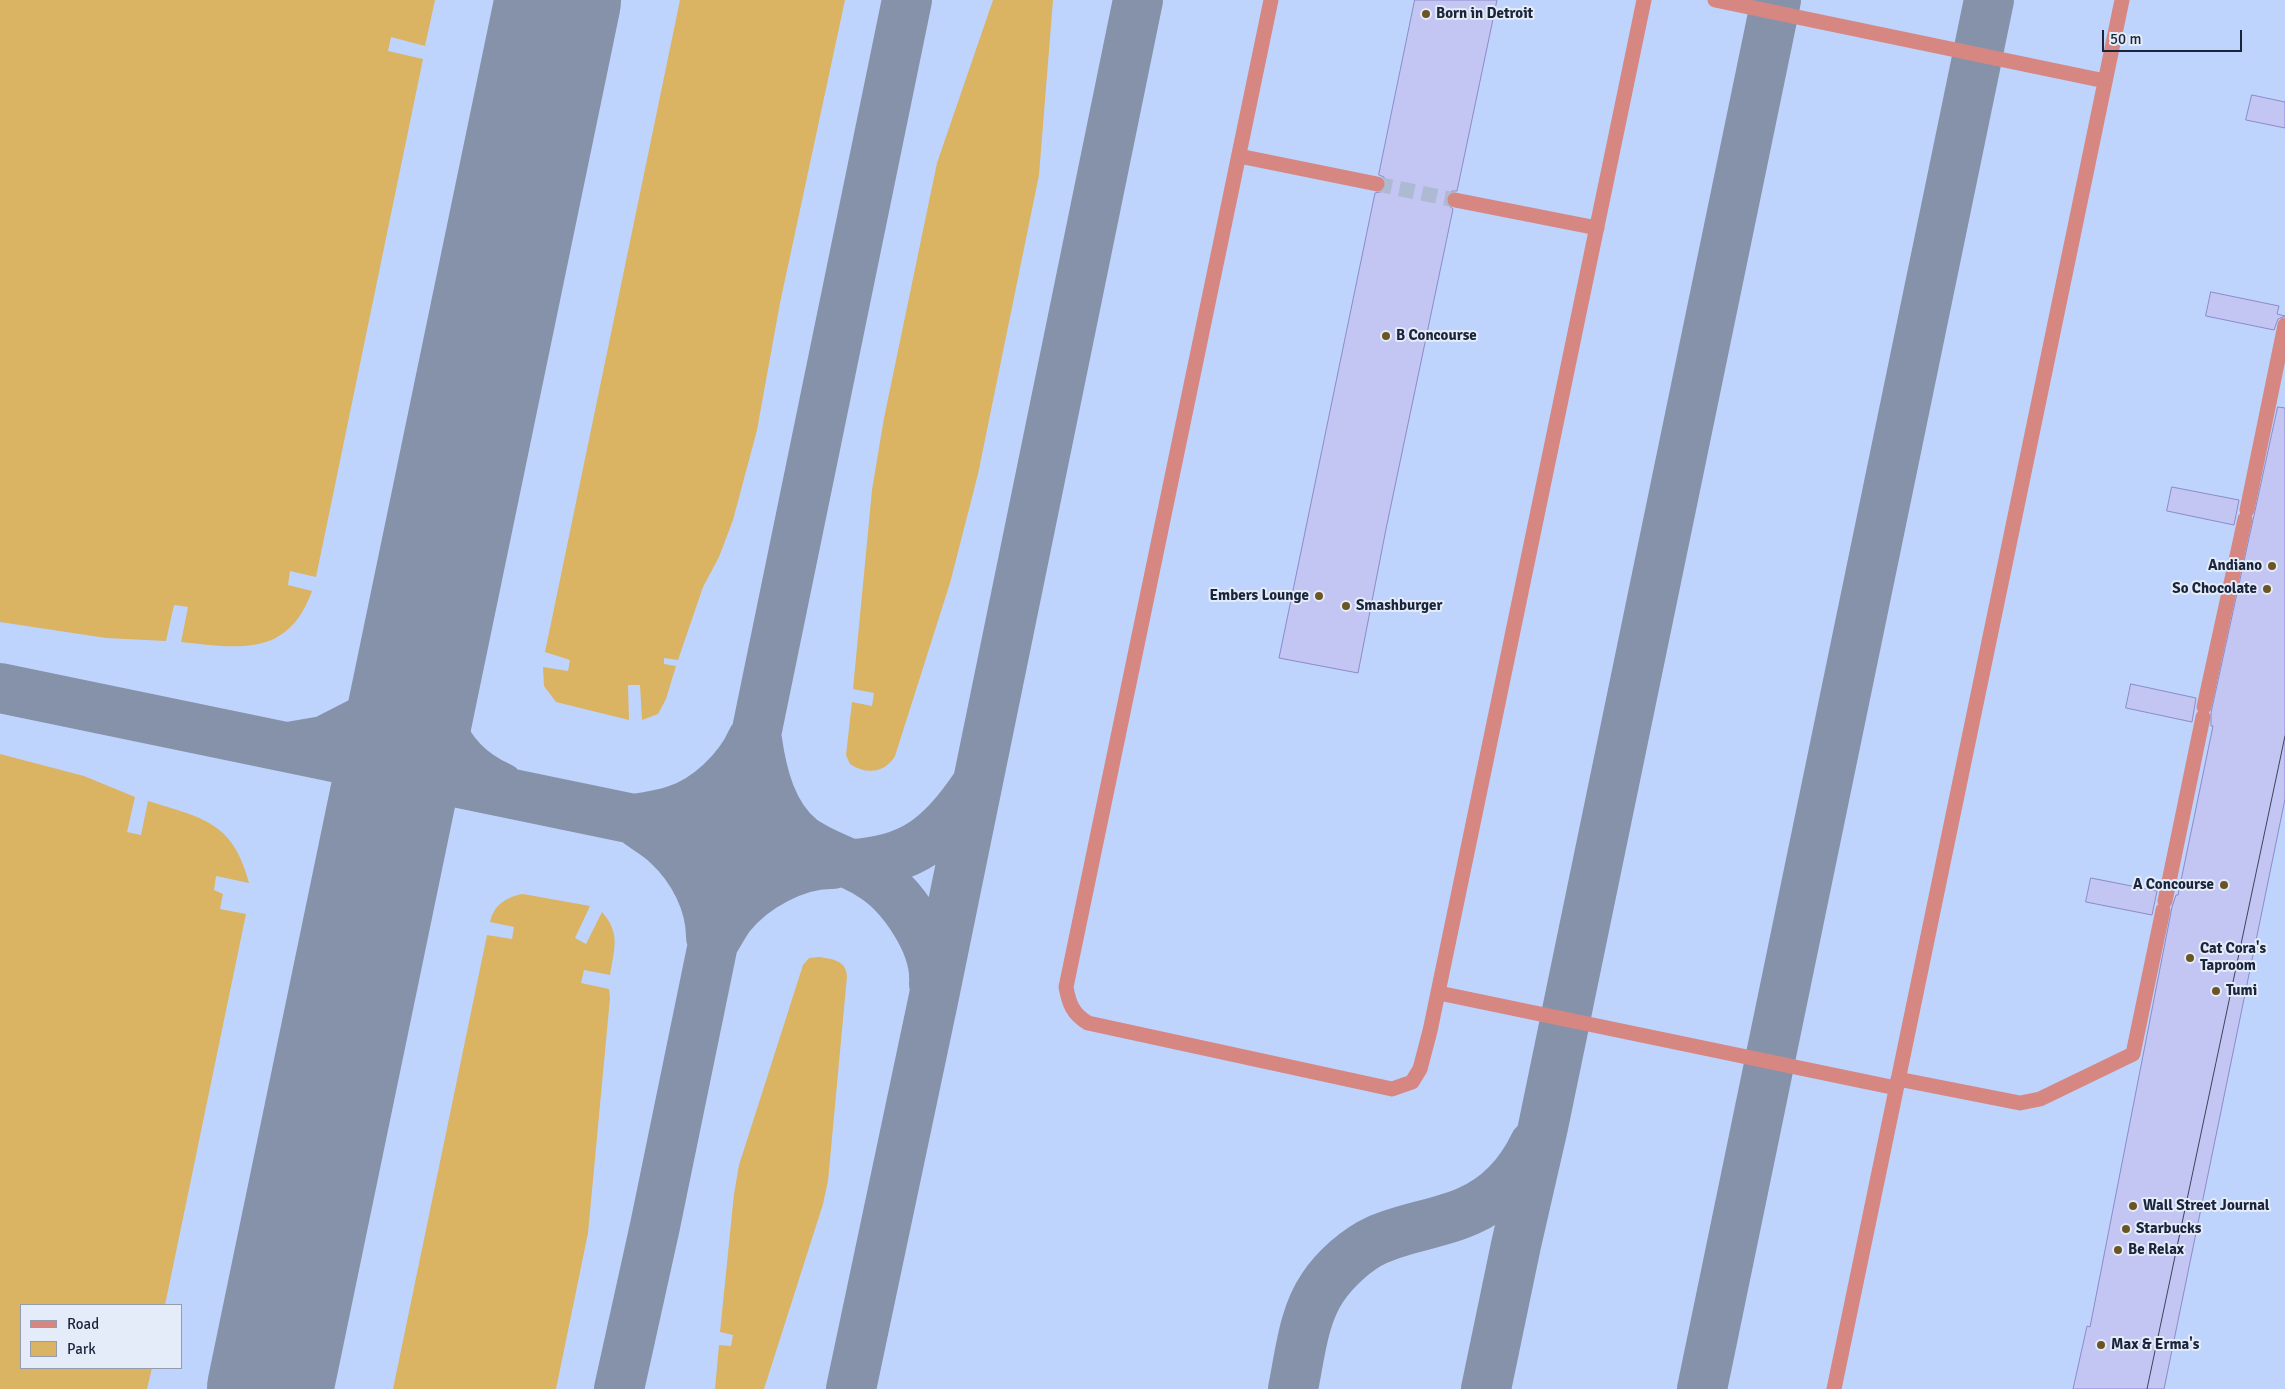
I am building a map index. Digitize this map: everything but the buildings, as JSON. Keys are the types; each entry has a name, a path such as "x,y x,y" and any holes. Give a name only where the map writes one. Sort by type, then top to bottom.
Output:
{"lane":[{"path":"1271,0 1066,987 1072,1010 1088,1023 1392,1089 1412,1082 1420,1069 1439,993 1644,0"},
{"path":"1715,0 2105,81"},
{"path":"1834,1389 2122,0"},
{"path":"1239,156 1377,184"},
{"path":"1455,200 1597,228"},
{"path":"1439,993 1897,1083 2020,1103 2040,1098 2089,1073 2133,1054 2285,325"}],"shaded area":[{"path":"0,0 2285,0 2285,1389 0,1389"}],"green space":[{"path":"0,0 435,0 425,46 391,37 388,51 423,59 316,577 290,571 288,585 312,591 302,613 290,628 275,638 259,644 242,646 181,642 188,607 174,605 166,641 106,638 0,622"},
{"path":"680,0 845,0 780,303 757,430 733,520 719,557 703,587 678,660 664,658 664,664 676,666 666,699 658,714 642,720 640,685 628,685 629,720 556,702 544,686 543,667 568,671 570,660 545,652"},
{"path":"993,0 1053,0 1039,175 978,474 950,583 895,756 891,762 881,769 862,770 850,764 846,755 852,702 872,706 874,693 853,689 872,490 884,418 937,163"},
{"path":"0,754 84,776 135,797 127,832 141,835 148,801 184,812 213,825 234,846 249,883 216,876 214,890 223,894 220,909 246,914 165,1304 20,1304 20,1369 152,1369 147,1389 0,1389"},
{"path":"523,894 590,906 575,938 586,944 602,912 612,927 615,942 610,975 584,970 581,983 609,989 610,998 588,1233 556,1389 393,1389 487,935 512,939 514,927 490,922 498,906 511,897"},
{"path":"819,957 841,963 847,976 828,1181 823,1204 764,1389 715,1389 719,1345 731,1346 733,1335 720,1332 734,1194 739,1165 803,965 809,958"}],"taxiway":[{"path":"619,1389 655,1226 907,0"},
{"path":"851,1389 933,1001 1138,0"},
{"path":"1486,1389 1543,1127 1776,0"},
{"path":"1702,1389 1989,0"},
{"path":"430,619 427,661 429,704 442,733 462,761 479,775 500,787"},
{"path":"289,747 324,741 363,721 397,691 425,634"},
{"path":"0,688 851,864 891,858 924,843 950,819 975,787"},
{"path":"711,937 708,912 693,875 668,845 633,819 671,812 699,799 730,773 752,740"},
{"path":"757,740 765,781 783,818 801,839 817,849 869,874 894,894 915,921 923,937 930,953 934,984"},
{"path":"714,942 730,916 740,905 763,887 791,872 819,865 833,864"},
{"path":"1293,1389 1303,1336 1311,1310 1323,1287 1340,1267 1354,1254 1377,1240 1446,1219 1479,1206 1507,1184 1522,1166 1534,1145"}],"runway":[{"path":"270,1389 558,0"}],"tunnel":[{"path":"1377,184 1455,200"}],"tram line":[{"path":"2147,1389 2285,736"}],"place":[{"name":"Born in Detroit","path":"1426,14"},
{"name":"B Concourse","path":"1386,336"},
{"name":"Andiano","path":"2272,566"},
{"name":"So Chocolate","path":"2267,589"},
{"name":"Embers Lounge","path":"1319,596"},
{"name":"Smashburger","path":"1346,606"},
{"name":"A Concourse","path":"2224,885"},
{"name":"Cat Cora's Taproom","path":"2190,958"},
{"name":"Tumi","path":"2216,991"},
{"name":"Wall Street Journal","path":"2133,1206"},
{"name":"Starbucks","path":"2126,1229"},
{"name":"Be Relax","path":"2118,1250"},
{"name":"Max & Erma's","path":"2101,1345"}]}
